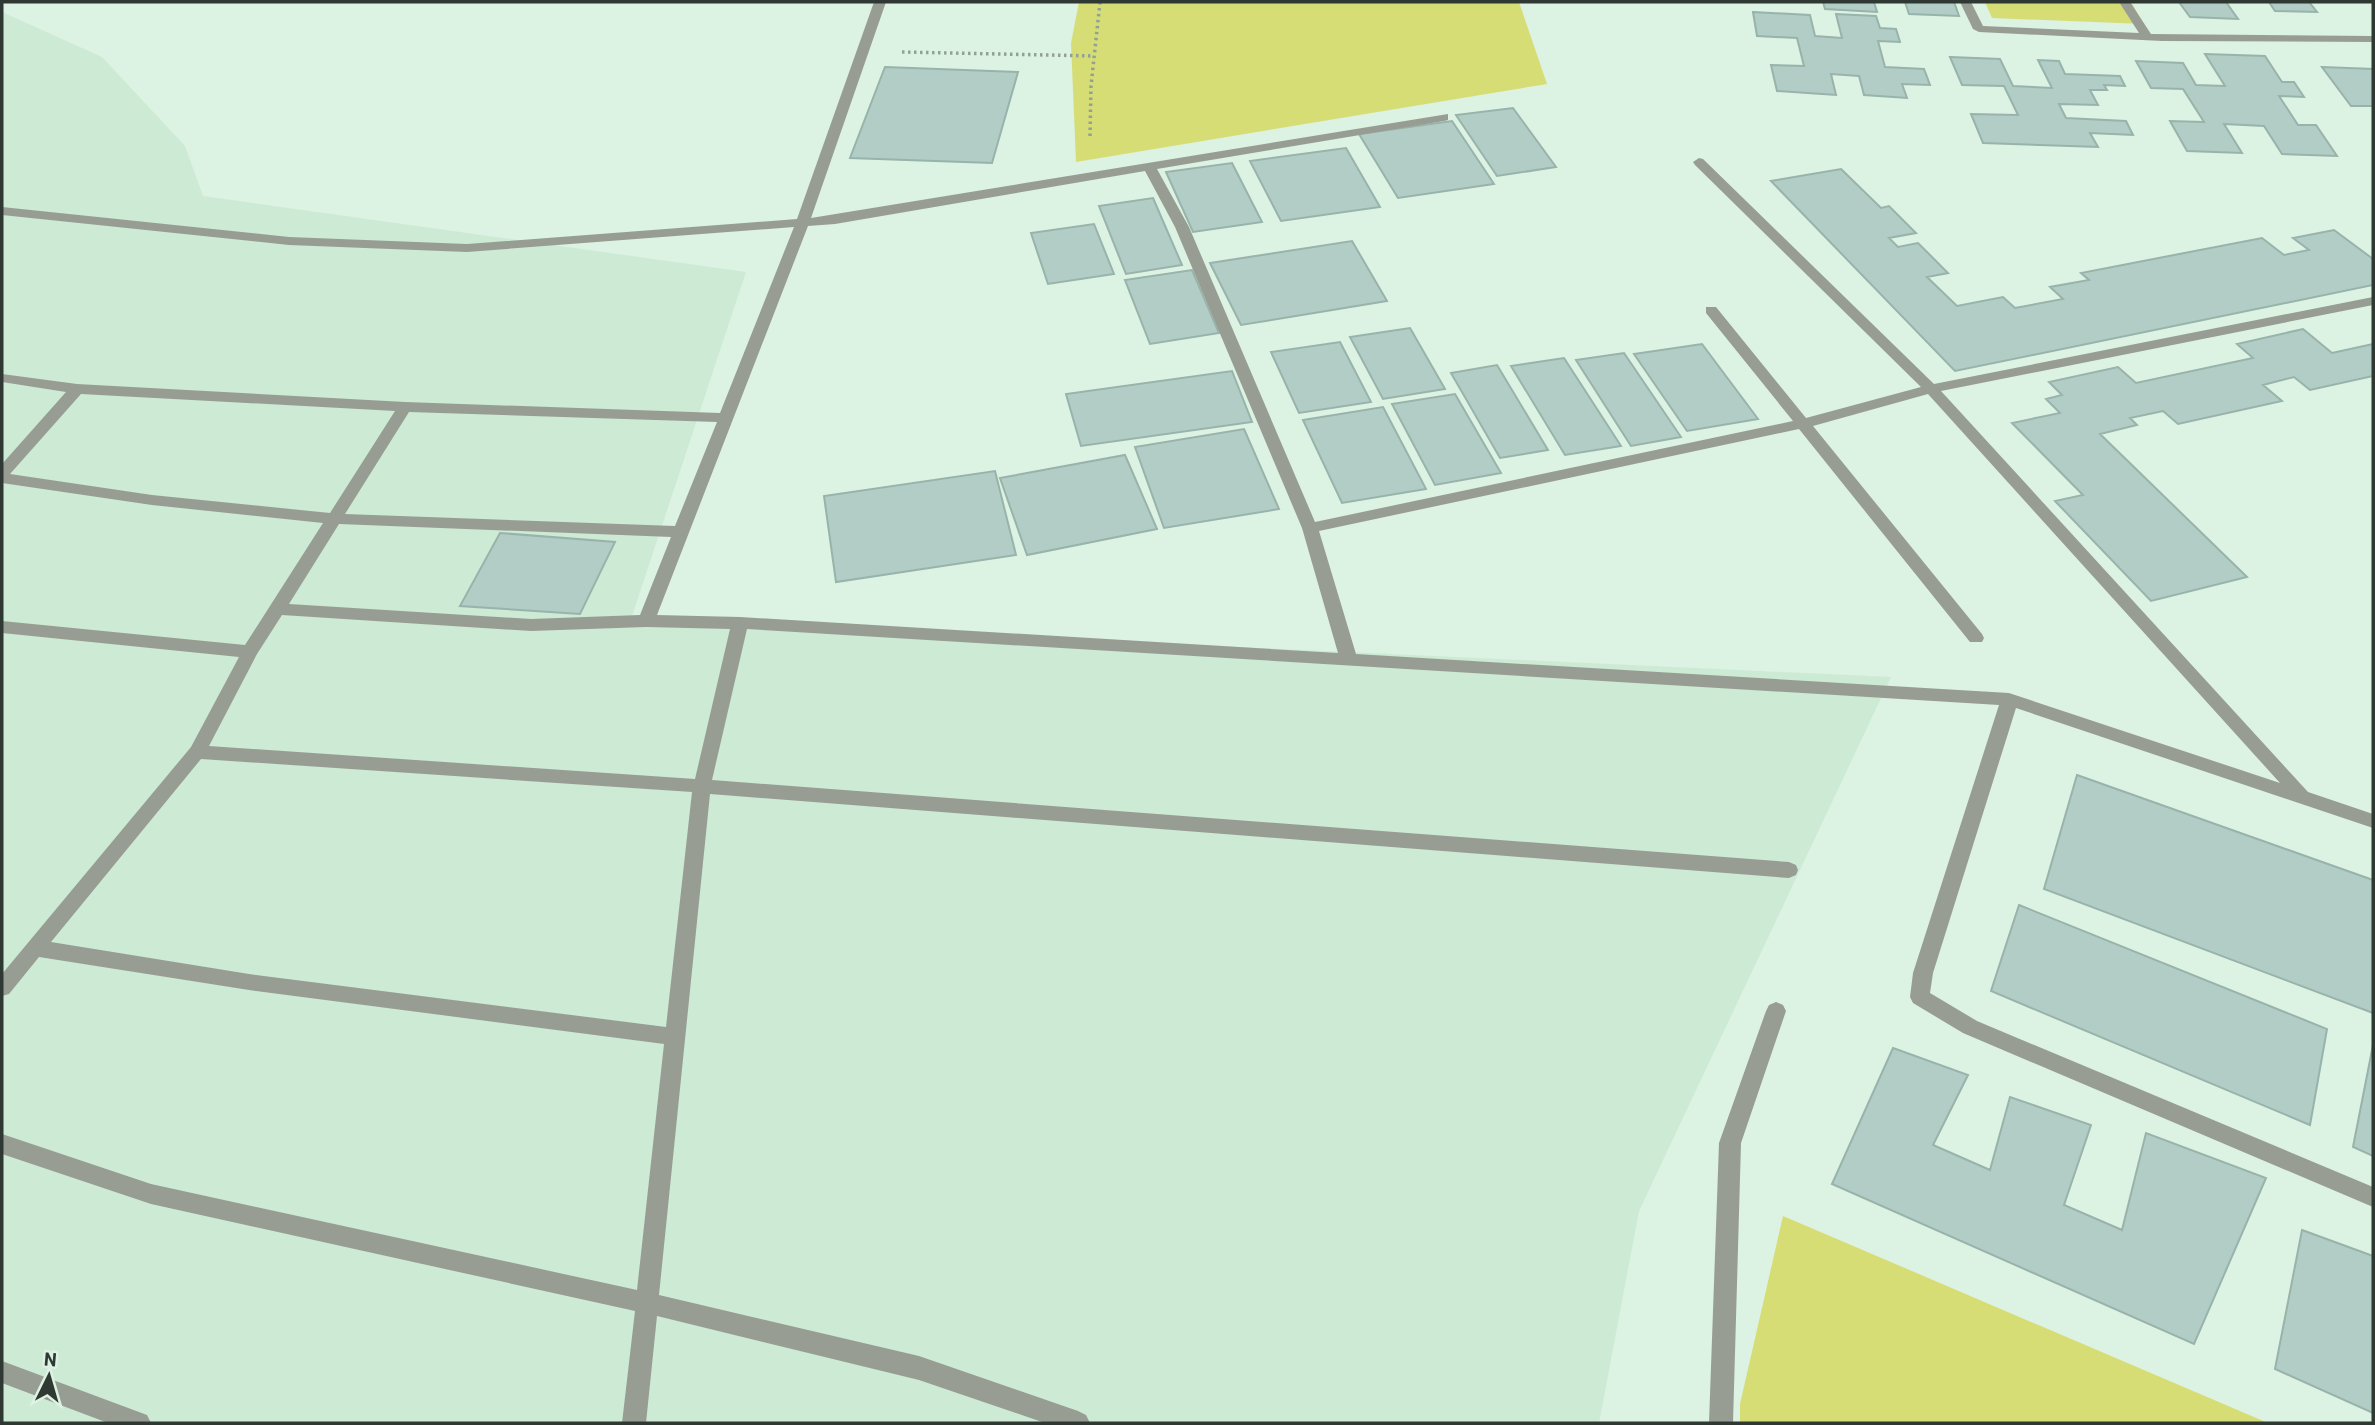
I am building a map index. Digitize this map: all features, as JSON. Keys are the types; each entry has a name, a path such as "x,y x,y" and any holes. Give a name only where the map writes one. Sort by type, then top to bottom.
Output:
{"street":[{"path":"646,621 802,224 880,2"},
{"path":"1966,2 1979,29 2147,37 2373,40"},
{"path":"2125,2 2147,37"},
{"path":"2,211 289,241 467,248 802,224 1444,117"},
{"path":"1699,162 1931,389 2301,795"},
{"path":"1149,167 1182,227 1310,528 1349,660"},
{"path":"1310,528 1801,424 1931,389 2373,301"},
{"path":"1711,310 1976,638"},
{"path":"2,377 77,389 405,407 726,418"},
{"path":"2,475 77,389"},
{"path":"2,988 197,752 250,652 405,407"},
{"path":"2,475 152,500 334,519 681,532"},
{"path":"277,608 531,625 646,621 740,623 2009,699 2373,821"},
{"path":"634,1423 702,786 740,623"},
{"path":"2,627 250,652"},
{"path":"2009,699 2003,728 1923,973 1920,997 1970,1027 2373,1197"},
{"path":"197,752 702,786 1789,870"},
{"path":"35,948 249,982 675,1037"},
{"path":"1721,1423 1730,1143 1776,1011"},
{"path":"2,1144 151,1194 647,1303 919,1368 1078,1423"},
{"path":"2,1372 139,1423"}],"path":[{"path":"1090,136 1100,2"},
{"path":"863,51 1094,56"}],"shaded area":[{"path":"2,12 102,57 185,146 203,196 746,272 631,619 1891,677 1639,1211 1599,1423 2,1423"}],"green space":[{"path":"1079,2 1519,2 1547,84 1076,162 1071,43"},
{"path":"1985,2 2131,2 2144,24 1992,18"},
{"path":"1783,1216 2268,1423 1740,1423 1740,1404"}],"building":[{"path":"1823,2 1874,2 1877,12 1825,9"},
{"path":"1905,2 1954,2 1959,16 1909,14"},
{"path":"2179,2 2226,2 2238,19 2190,17"},
{"path":"2269,2 2309,2 2317,12 2275,11"},
{"path":"1753,12 1810,15 1815,36 1842,38 1836,14 1876,16 1880,28 1896,29 1900,42 1878,41 1885,67 1924,69 1930,85 1902,84 1907,98 1864,95 1859,76 1831,74 1836,95 1777,91 1771,65 1804,66 1797,38 1757,36"},
{"path":"2205,54 2265,56 2282,82 2294,82 2304,97 2279,96 2298,125 2316,125 2337,156 2282,154 2264,126 2224,124 2242,153 2187,151 2170,121 2204,122 2183,89 2151,88 2136,61 2183,63 2196,85 2225,86"},
{"path":"1950,57 2000,59 2013,86 2052,88 2038,60 2059,61 2065,74 2120,76 2125,86 2104,85 2107,90 2090,90 2098,105 2059,104 2066,118 2126,121 2133,135 2090,133 2098,147 1983,143 1971,114 2018,115 2004,86 1962,85"},
{"path":"885,67 1018,72 992,163 850,158"},
{"path":"2322,67 2373,69 2373,106 2351,106"},
{"path":"1513,108 1556,167 1497,176 1456,115"},
{"path":"1452,121 1494,184 1398,198 1359,134"},
{"path":"1346,148 1380,207 1281,221 1250,161"},
{"path":"1232,163 1262,222 1193,232 1166,172"},
{"path":"1841,169 1881,208 1889,206 1916,233 1889,238 1898,247 1918,243 1948,273 1927,277 1957,306 2003,297 2015,308 2063,299 2050,287 2089,280 2081,273 2262,238 2284,255 2309,250 2293,238 2334,230 2373,259 2373,285 1955,371 1771,181"},
{"path":"1153,198 1182,265 1126,274 1099,206"},
{"path":"1094,224 1114,274 1048,284 1031,233"},
{"path":"1352,241 1387,301 1241,325 1210,263"},
{"path":"1192,270 1219,333 1150,344 1125,280"},
{"path":"1410,328 1445,389 1383,399 1350,337"},
{"path":"2303,329 2332,353 2373,344 2373,376 2310,390 2294,377 2263,385 2282,401 2178,424 2163,411 2130,418 2137,425 2100,434 2247,577 2151,601 2055,501 2083,495 2012,423 2060,413 2046,399 2062,395 2049,382 2118,367 2136,383 2253,358 2237,344"},
{"path":"1340,342 1371,402 1299,413 1271,352"},
{"path":"1702,344 1758,419 1687,431 1634,354"},
{"path":"1624,353 1681,437 1631,446 1576,360"},
{"path":"1564,358 1621,446 1565,455 1511,366"},
{"path":"1497,365 1548,450 1500,458 1451,373"},
{"path":"1232,371 1252,422 1081,446 1066,394"},
{"path":"1455,394 1501,473 1435,485 1392,404"},
{"path":"1383,407 1426,489 1342,503 1303,420"},
{"path":"1244,429 1279,509 1164,528 1135,447"},
{"path":"1125,455 1157,529 1027,555 1000,478"},
{"path":"995,471 1016,555 836,582 824,496"},
{"path":"500,533 615,542 580,614 460,606"},
{"path":"2077,775 2373,880 2373,1013 2044,889"},
{"path":"2019,905 2327,1029 2310,1125 1991,991"},
{"path":"2373,1045 2373,1156 2353,1147"},
{"path":"1893,1048 1968,1075 1933,1145 1990,1170 2010,1097 2091,1125 2064,1205 2122,1230 2146,1133 2266,1178 2194,1344 1832,1184"},
{"path":"2302,1230 2373,1256 2373,1413 2275,1369"}]}
